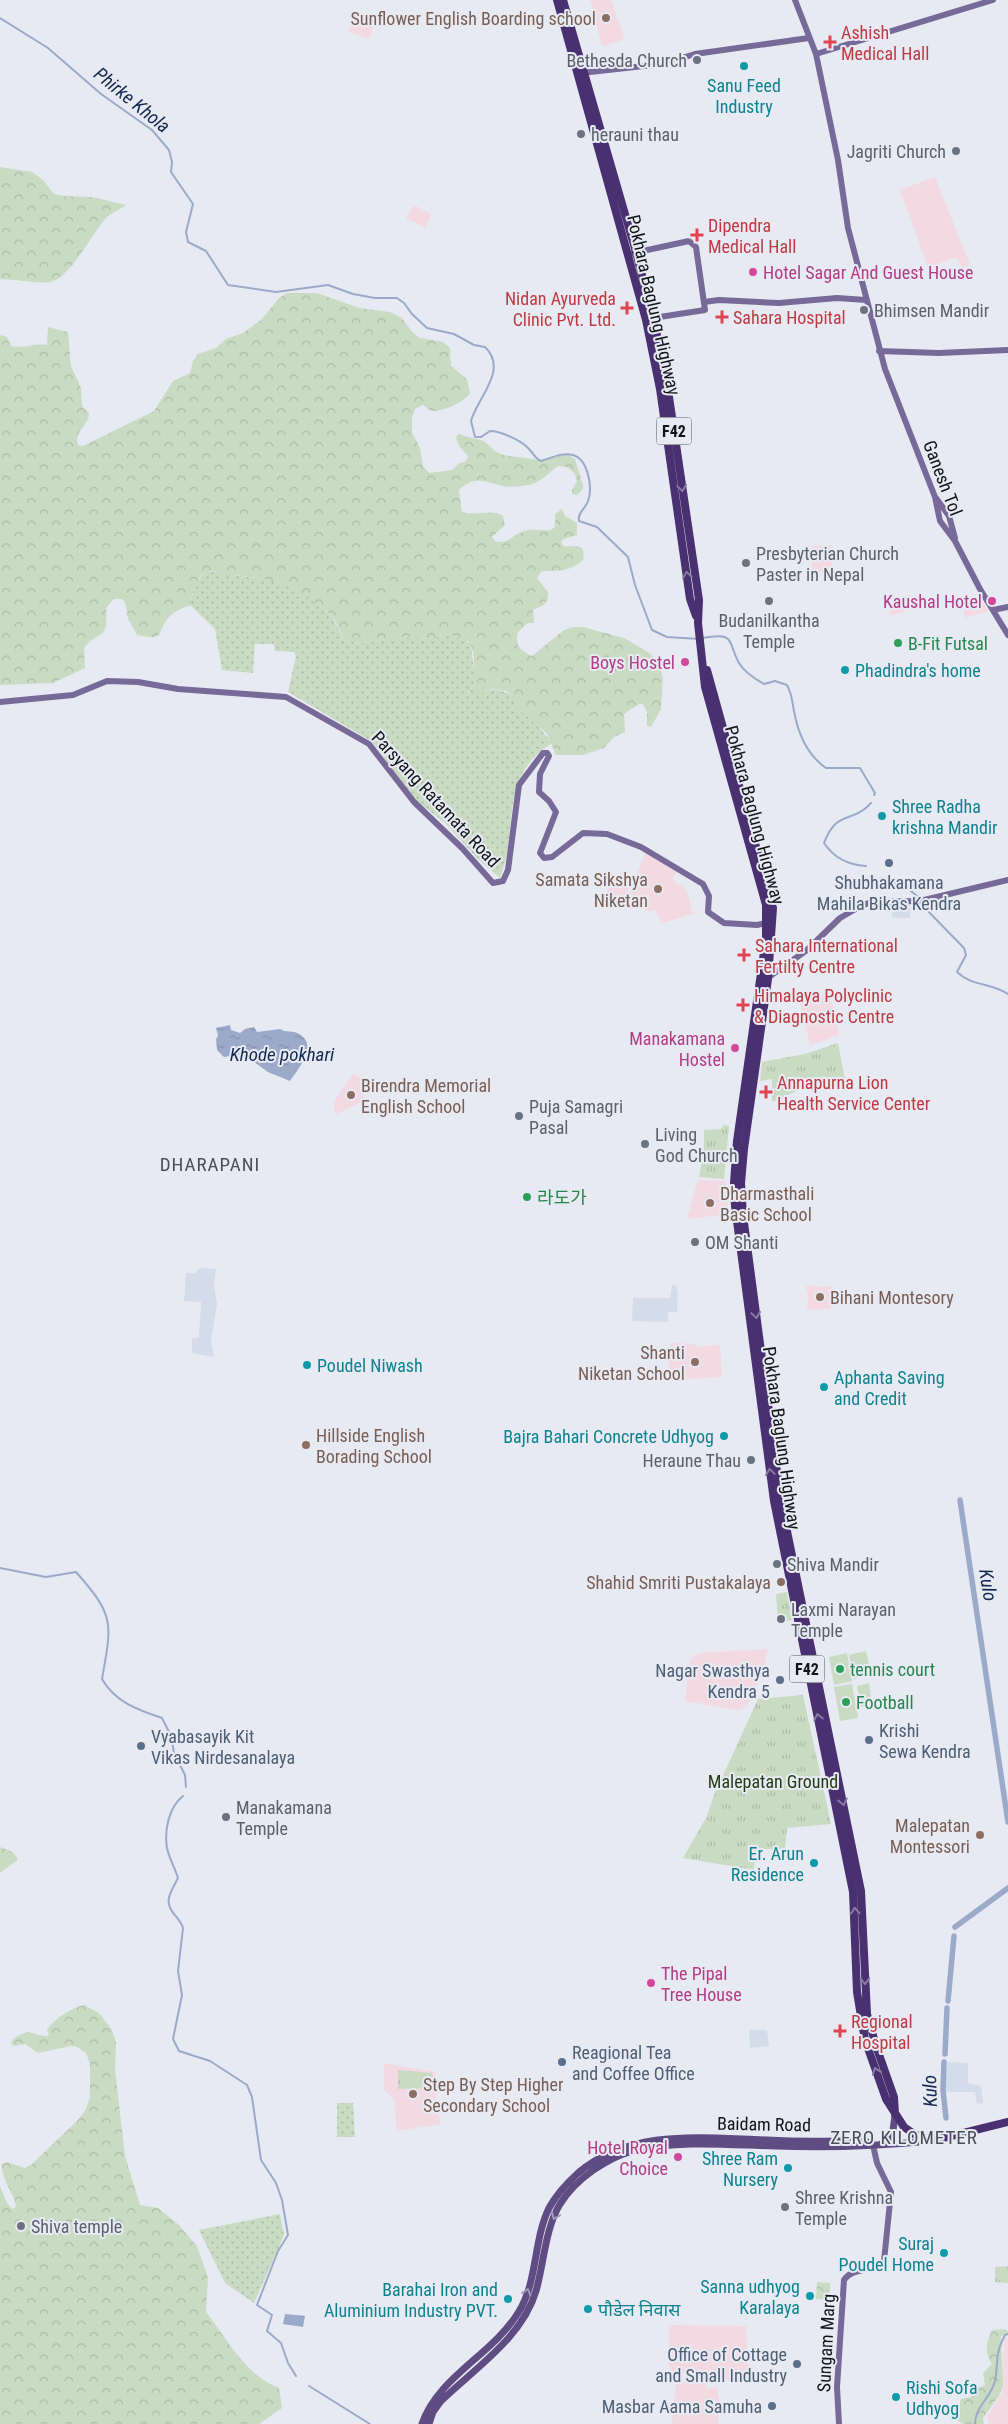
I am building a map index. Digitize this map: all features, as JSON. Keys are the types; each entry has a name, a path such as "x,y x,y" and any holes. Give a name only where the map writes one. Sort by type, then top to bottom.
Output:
{"highway":[{"name":"Pokhara Baglung Highway","path":"557,0 581,73"},
{"name":"Pokhara Baglung Highway","path":"563,0 581,73 632,253 653,318 668,390 699,600 698,623 703,658 768,880 774,908 770,922 765,979 744,1142 741,1182 743,1215 781,1502 861,1891 868,2014 876,2046 894,2097 896,2116"},
{"name":"Pokhara Baglung Highway","path":"632,253 660,388 690,599 698,623"},
{"path":"896,2116 914,2134 931,2141 1008,2122"}],"main road":[{"path":"877,2145 892,2136 896,2116"},
{"name":"Baidam Road","path":"422,2424 436,2397 496,2340 519,2312 527,2292 544,2219 549,2207 574,2177 604,2155 632,2144 678,2139 866,2141 877,2145"},
{"path":"877,2145 931,2141"},
{"name":"Baidam Road","path":"428,2424 433,2412 441,2401 498,2348 524,2317 536,2292 556,2212 571,2190 592,2172 634,2150 652,2148 695,2145 866,2147 877,2145"}],"street":[{"name":"Ganesh Tol","path":"795,0 816,54 844,190 848,228 879,351 935,497 949,516 955,541 980,589 1008,635"},
{"path":"816,54 993,0"},
{"path":"581,73 662,64 695,54 809,38"},
{"path":"632,253 689,241 696,248 705,310 653,318"},
{"path":"704,302 719,300 779,303 837,298 866,300"},
{"path":"879,351 939,353 1008,350"},
{"path":"993,610 1008,607"},
{"name":"Parsyang Ratamata Road","path":"0,702 73,695 106,681 138,682 178,689 286,697 369,744 414,802 462,848 493,883 503,881 508,870 519,785 535,761 543,752 547,753 549,756 540,774 539,792 549,801 556,812 540,853 544,858 552,856 583,833 607,834 641,847 703,884 709,896 708,912 724,923 757,925 770,922"},
{"path":"765,979 807,950 840,918 871,902 920,901 1008,880"},
{"name":"Sungam Marg","path":"840,2424 838,2387 844,2280 854,2273 877,2268 884,2260 891,2192 877,2163 877,2145"}],"shaded area":[{"name":"Sunflower English Boarding school","path":"590,0 611,0 625,39 602,46"},
{"path":"356,14 375,19 370,39 348,32"},
{"path":"935,177 970,265 962,268 957,257 928,267 900,190"},
{"path":"414,205 431,214 426,228 406,218"},
{"path":"831,545 833,573 812,572 812,546"},
{"path":"915,598 918,607 890,616 889,605"},
{"path":"982,600 988,611 965,618 963,603"},
{"name":"Samata Sikshya Niketan","path":"646,851 678,870 672,879 678,885 682,884 688,894 693,914 662,923 655,910 649,912 628,897"},
{"path":"616,877 631,885 621,904 605,893"},
{"path":"890,907 911,908 910,918 893,918"},
{"path":"828,993 835,1011 839,1035 810,1045 799,1000"},
{"name":"Birendra Memorial English School","path":"353,1074 365,1080 364,1101 336,1114 335,1100"},
{"name":"Dharmasthali Basic School","path":"698,1180 726,1181 728,1214 687,1219"},
{"path":"200,1268 216,1269 214,1286 217,1304 211,1341 214,1357 192,1353 192,1338 199,1338 201,1302 184,1301 186,1273 195,1273"},
{"path":"672,1285 676,1285 678,1293 677,1312 668,1312 668,1322 632,1321 633,1298 670,1298"},
{"name":"Bihani Montesory","path":"814,1285 819,1287 831,1286 832,1307 828,1309 807,1310 808,1295 806,1286"},
{"name":"Shanti Niketan School","path":"670,1343 696,1344 696,1347 720,1345 722,1377 668,1380"},
{"path":"768,1649 763,1672 747,1706 739,1710 685,1701 690,1660 699,1653"},
{"path":"749,2030 767,2030 769,2046 750,2048"},
{"path":"947,2062 968,2063 968,2083 981,2086 983,2103 977,2104 975,2092 945,2092"},
{"name":"Step By Step Higher Secondary School","path":"384,2063 435,2072 436,2105 441,2124 397,2131 394,2099 384,2090"},
{"path":"669,2325 746,2326 749,2385 707,2375 674,2373 669,2367"},
{"path":"1008,2337 1008,2424 989,2424 987,2417 1002,2393 1004,2338"},
{"path":"704,2381 707,2389 717,2387 719,2401 718,2424 672,2424 676,2383"}],"green space":[{"path":"0,167 32,172 43,180 54,194 92,197 126,205 106,218 81,254 58,279 50,282 33,282 0,279"},
{"path":"287,293 317,293 359,308 390,312 402,318 413,333 420,338 443,342 450,348 451,366 467,379 470,393 459,403 438,411 430,410 423,405 415,409 412,418 412,432 420,448 423,466 429,473 452,470 458,464 466,461 468,456 459,446 456,438 458,434 484,441 495,451 503,455 540,460 567,454 575,459 583,485 583,489 577,495 572,494 577,481 575,474 568,468 558,466 541,480 529,485 508,487 480,481 470,482 459,490 462,512 473,514 494,513 503,516 505,525 492,537 495,541 499,542 507,541 528,530 551,530 555,527 555,514 562,509 565,516 577,523 577,535 564,539 561,542 563,546 581,548 584,554 583,560 569,569 542,571 537,578 548,592 547,600 546,603 533,610 534,623 528,623 518,632 518,645 532,656 564,630 573,627 583,627 624,638 651,654 659,666 663,678 661,709 651,727 647,726 647,712 643,704 639,704 624,714 625,732 614,737 604,748 583,755 556,755 547,734 517,708 513,696 506,691 492,689 479,694 467,695 475,683 473,650 468,641 464,642 449,633 428,639 402,637 363,643 351,642 344,640 330,614 296,590 260,578 221,574 213,571 202,574 198,579 190,605 171,615 159,635 146,637 137,635 128,619 125,602 122,599 114,599 106,608 107,619 104,631 84,648 85,668 53,683 0,685 0,335 7,337 11,346 20,347 47,345 48,327 68,332 71,366 81,388 82,406 89,413 89,417 77,440 78,445 83,446 154,411 173,381 190,373 193,361 198,354 216,348 226,339 243,333 262,319 279,298"},
{"path":"206,571 271,580 292,587 311,597 317,605 331,615 344,640 351,642 363,643 402,637 428,639 449,633 471,644 475,683 467,694 496,690 513,696 552,743 527,766 520,778 513,805 506,855 500,878 477,858 445,823 418,802 390,769 383,755 371,741 288,692 296,656 294,652 275,651 274,644 255,644 253,673 222,670 215,629 190,605 195,583"},
{"path":"838,1043 845,1079 834,1084 808,1086 772,1102 772,1079 760,1081 762,1062 805,1054"},
{"path":"724,1125 729,1126 724,1179 699,1177 704,1148 704,1130 721,1129"},
{"path":"787,1592 792,1620 778,1623 776,1594"},
{"path":"866,1651 871,1675 854,1679 849,1655"},
{"name":"tennis court","path":"847,1653 852,1681 834,1685 829,1657"},
{"path":"869,1683 872,1705 861,1707 857,1686"},
{"name":"Football","path":"852,1684 858,1718 840,1721 834,1687"},
{"name":"Malepatan Ground","path":"803,1695 831,1824 787,1828 785,1849 758,1849 755,1854 754,1870 683,1858 707,1816 714,1795 758,1699"},
{"path":"0,1847 13,1852 17,1860 0,1873"},
{"path":"84,2005 99,2013 112,2030 116,2043 115,2069 125,2156 140,2205 158,2208 179,2225 197,2246 208,2278 206,2312 247,2366 267,2382 279,2388 282,2408 259,2424 0,2424 0,2186 7,2203 12,2209 16,2205 3,2174 2,2164 7,2162 25,2168 31,2165 79,2119 86,2109 90,2097 90,2064 86,2053 77,2047 71,2046 38,2053 25,2044 13,2046 11,2043 13,2039 28,2032 48,2036 47,2030 53,2022 69,2011"},
{"path":"398,2070 432,2073 434,2088 398,2089"},
{"path":"337,2103 353,2103 355,2137 337,2137"},
{"path":"280,2214 284,2235 254,2303 225,2283 199,2230"},
{"path":"1008,2266 1008,2283 995,2282 995,2267"},
{"path":"817,2282 830,2283 830,2300 816,2299"},
{"path":"1005,2329 1008,2331 1008,2334 1001,2336 1003,2386 999,2396 983,2418 984,2424 963,2424 955,2418 961,2399 971,2397 976,2389 985,2385 983,2373 992,2364 987,2351 988,2339 992,2330"}],"water":[{"name":"Khode pokhari","path":"230,1025 231,1030 240,1033 245,1029 254,1027 257,1032 280,1029 297,1033 305,1039 307,1051 305,1057 290,1081 268,1072 243,1054 224,1057 217,1050 216,1039 218,1036 216,1028"},
{"path":"285,2314 305,2316 303,2327 283,2324"}],"waterway":[{"name":"Phirke Khola","path":"0,18 48,48 101,94 152,130 169,150 172,162 171,172 193,204 186,232 188,242 206,251 228,285 276,292 328,285 353,294 375,298 397,298 427,328 454,334 474,345 485,347 492,356 494,365 489,384 471,421 475,437 481,437 490,431 504,434 524,444 541,461 565,454 578,458 586,468 590,489 587,504 579,515 579,521 597,527 628,557 635,585 652,630 667,637 699,639"},
{"name":"Phirke Khola","path":"703,638 714,636 726,638 729,640 739,663 750,675 764,684 775,681 787,685 801,735 814,757 826,768 860,768 875,793 874,795"},
{"name":"Phirke Khola","path":"866,866 842,860 832,853 824,843 834,825 864,810 871,803"},
{"name":"Phirke Khola","path":"882,878 906,887 917,896"},
{"name":"Phirke Khola","path":"924,907 964,948 966,955 957,972 969,980 1008,994"},
{"name":"Kulo","path":"960,1500 1008,1822"},
{"path":"0,1568 46,1577 76,1572 89,1587 104,1610 107,1621 108,1645 102,1679 113,1694 120,1699 136,1708 162,1718 171,1736 174,1753 185,1775 186,1787"},
{"path":"183,1796 174,1806 166,1834 168,1852 178,1878 169,1896 169,1905 183,1928 178,1971 182,1995 173,2039 179,2051 210,2061 247,2085 252,2097 261,2160 276,2183 282,2200 288,2235 278,2251 257,2305 272,2315 267,2331 281,2343 288,2363 296,2376"},
{"name":"Kulo","path":"955,1927 1008,1888"},
{"name":"Kulo","path":"948,2001 954,1936"},
{"name":"Kulo","path":"945,2054 947,2008"},
{"name":"Kulo","path":"944,2062 943,2090 946,2118"},
{"name":"Phirke Khola","path":"975,2424 980,2407 993,2387 999,2348 1005,2335 1008,2334"},
{"path":"309,2386 370,2424"}],"place":[{"name":"Sunflower English Boarding school","path":"606,18"},
{"name":"Ashish Medical Hall","path":"830,42"},
{"name":"Bethesda Church","path":"697,60"},
{"name":"Sanu Feed Industry","path":"744,66"},
{"name":"herauni thau","path":"581,134"},
{"name":"Jagriti Church","path":"956,151"},
{"name":"Dipendra Medical Hall","path":"697,235"},
{"name":"Hotel Sagar And Guest House","path":"753,272"},
{"name":"Nidan Ayurveda Clinic Pvt. Ltd.","path":"627,308"},
{"name":"Bhimsen Mandir","path":"864,310"},
{"name":"Sahara Hospital","path":"722,317"},
{"name":"Presbyterian Church Paster in Nepal","path":"746,563"},
{"name":"Budanilkantha Temple","path":"769,601"},
{"name":"Kaushal Hotel","path":"992,601"},
{"name":"B-Fit Futsal","path":"898,643"},
{"name":"Boys Hostel","path":"685,662"},
{"name":"Phadindra's home","path":"845,670"},
{"name":"Shree Radha krishna Mandir","path":"882,816"},
{"name":"Shubhakamana Mahila Bikas Kendra","path":"889,863"},
{"name":"Samata Sikshya Niketan","path":"658,889"},
{"name":"Sahara International Fertilty Centre","path":"744,955"},
{"name":"Himalaya Polyclinic & Diagnostic Centre","path":"743,1005"},
{"name":"Manakamana Hostel","path":"735,1048"},
{"name":"Annapurna Lion Health Service Center","path":"766,1092"},
{"name":"Birendra Memorial English School","path":"351,1095"},
{"name":"Puja Samagri Pasal","path":"519,1116"},
{"name":"Living God Church","path":"645,1144"},
{"name":"라도가","path":"527,1197"},
{"name":"Dharmasthali Basic School","path":"710,1203"},
{"name":"OM Shanti","path":"695,1242"},
{"name":"Bihani Montesory","path":"820,1297"},
{"name":"Shanti Niketan School","path":"695,1362"},
{"name":"Poudel Niwash","path":"307,1365"},
{"name":"Aphanta Saving and Credit","path":"824,1387"},
{"name":"Bajra Bahari Concrete Udhyog","path":"724,1436"},
{"name":"Hillside English Borading School","path":"306,1445"},
{"name":"Heraune Thau","path":"751,1460"},
{"name":"Shiva Mandir","path":"777,1564"},
{"name":"Shahid Smriti Pustakalaya","path":"781,1582"},
{"name":"Laxmi Narayan Temple","path":"781,1619"},
{"name":"tennis court","path":"840,1669"},
{"name":"Nagar Swasthya Kendra 5","path":"780,1680"},
{"name":"Football","path":"846,1702"},
{"name":"Krishi Sewa Kendra","path":"869,1740"},
{"name":"Vyabasayik Kit Vikas Nirdesanalaya","path":"141,1746"},
{"name":"Manakamana Temple","path":"226,1817"},
{"name":"Malepatan Montessori","path":"980,1835"},
{"name":"Er. Arun Residence","path":"814,1863"},
{"name":"The Pipal Tree House","path":"651,1983"},
{"name":"Regional Hospital","path":"840,2031"},
{"name":"Reagional Tea and Coffee Office","path":"562,2062"},
{"name":"Step By Step Higher Secondary School","path":"413,2094"},
{"name":"Hotel Royal Choice","path":"678,2157"},
{"name":"Shree Ram Nursery","path":"788,2168"},
{"name":"Shree Krishna Temple","path":"785,2207"},
{"name":"Shiva temple","path":"21,2226"},
{"name":"Suraj Poudel Home","path":"944,2253"},
{"name":"Sanna udhyog Karalaya","path":"810,2296"},
{"name":"Barahai Iron and Aluminium Industry PVT.","path":"508,2299"},
{"name":"पौडेल निवास","path":"588,2309"},
{"name":"Office of Cottage and Small Industry","path":"797,2364"},
{"name":"Rishi Sofa Udhyog","path":"896,2397"},
{"name":"Masbar Aama Samuha","path":"772,2406"}],"district":[{"name":"DHARAPANI","path":"210,1164"},
{"name":"ZERO KILOMETER","path":"904,2137"}]}
